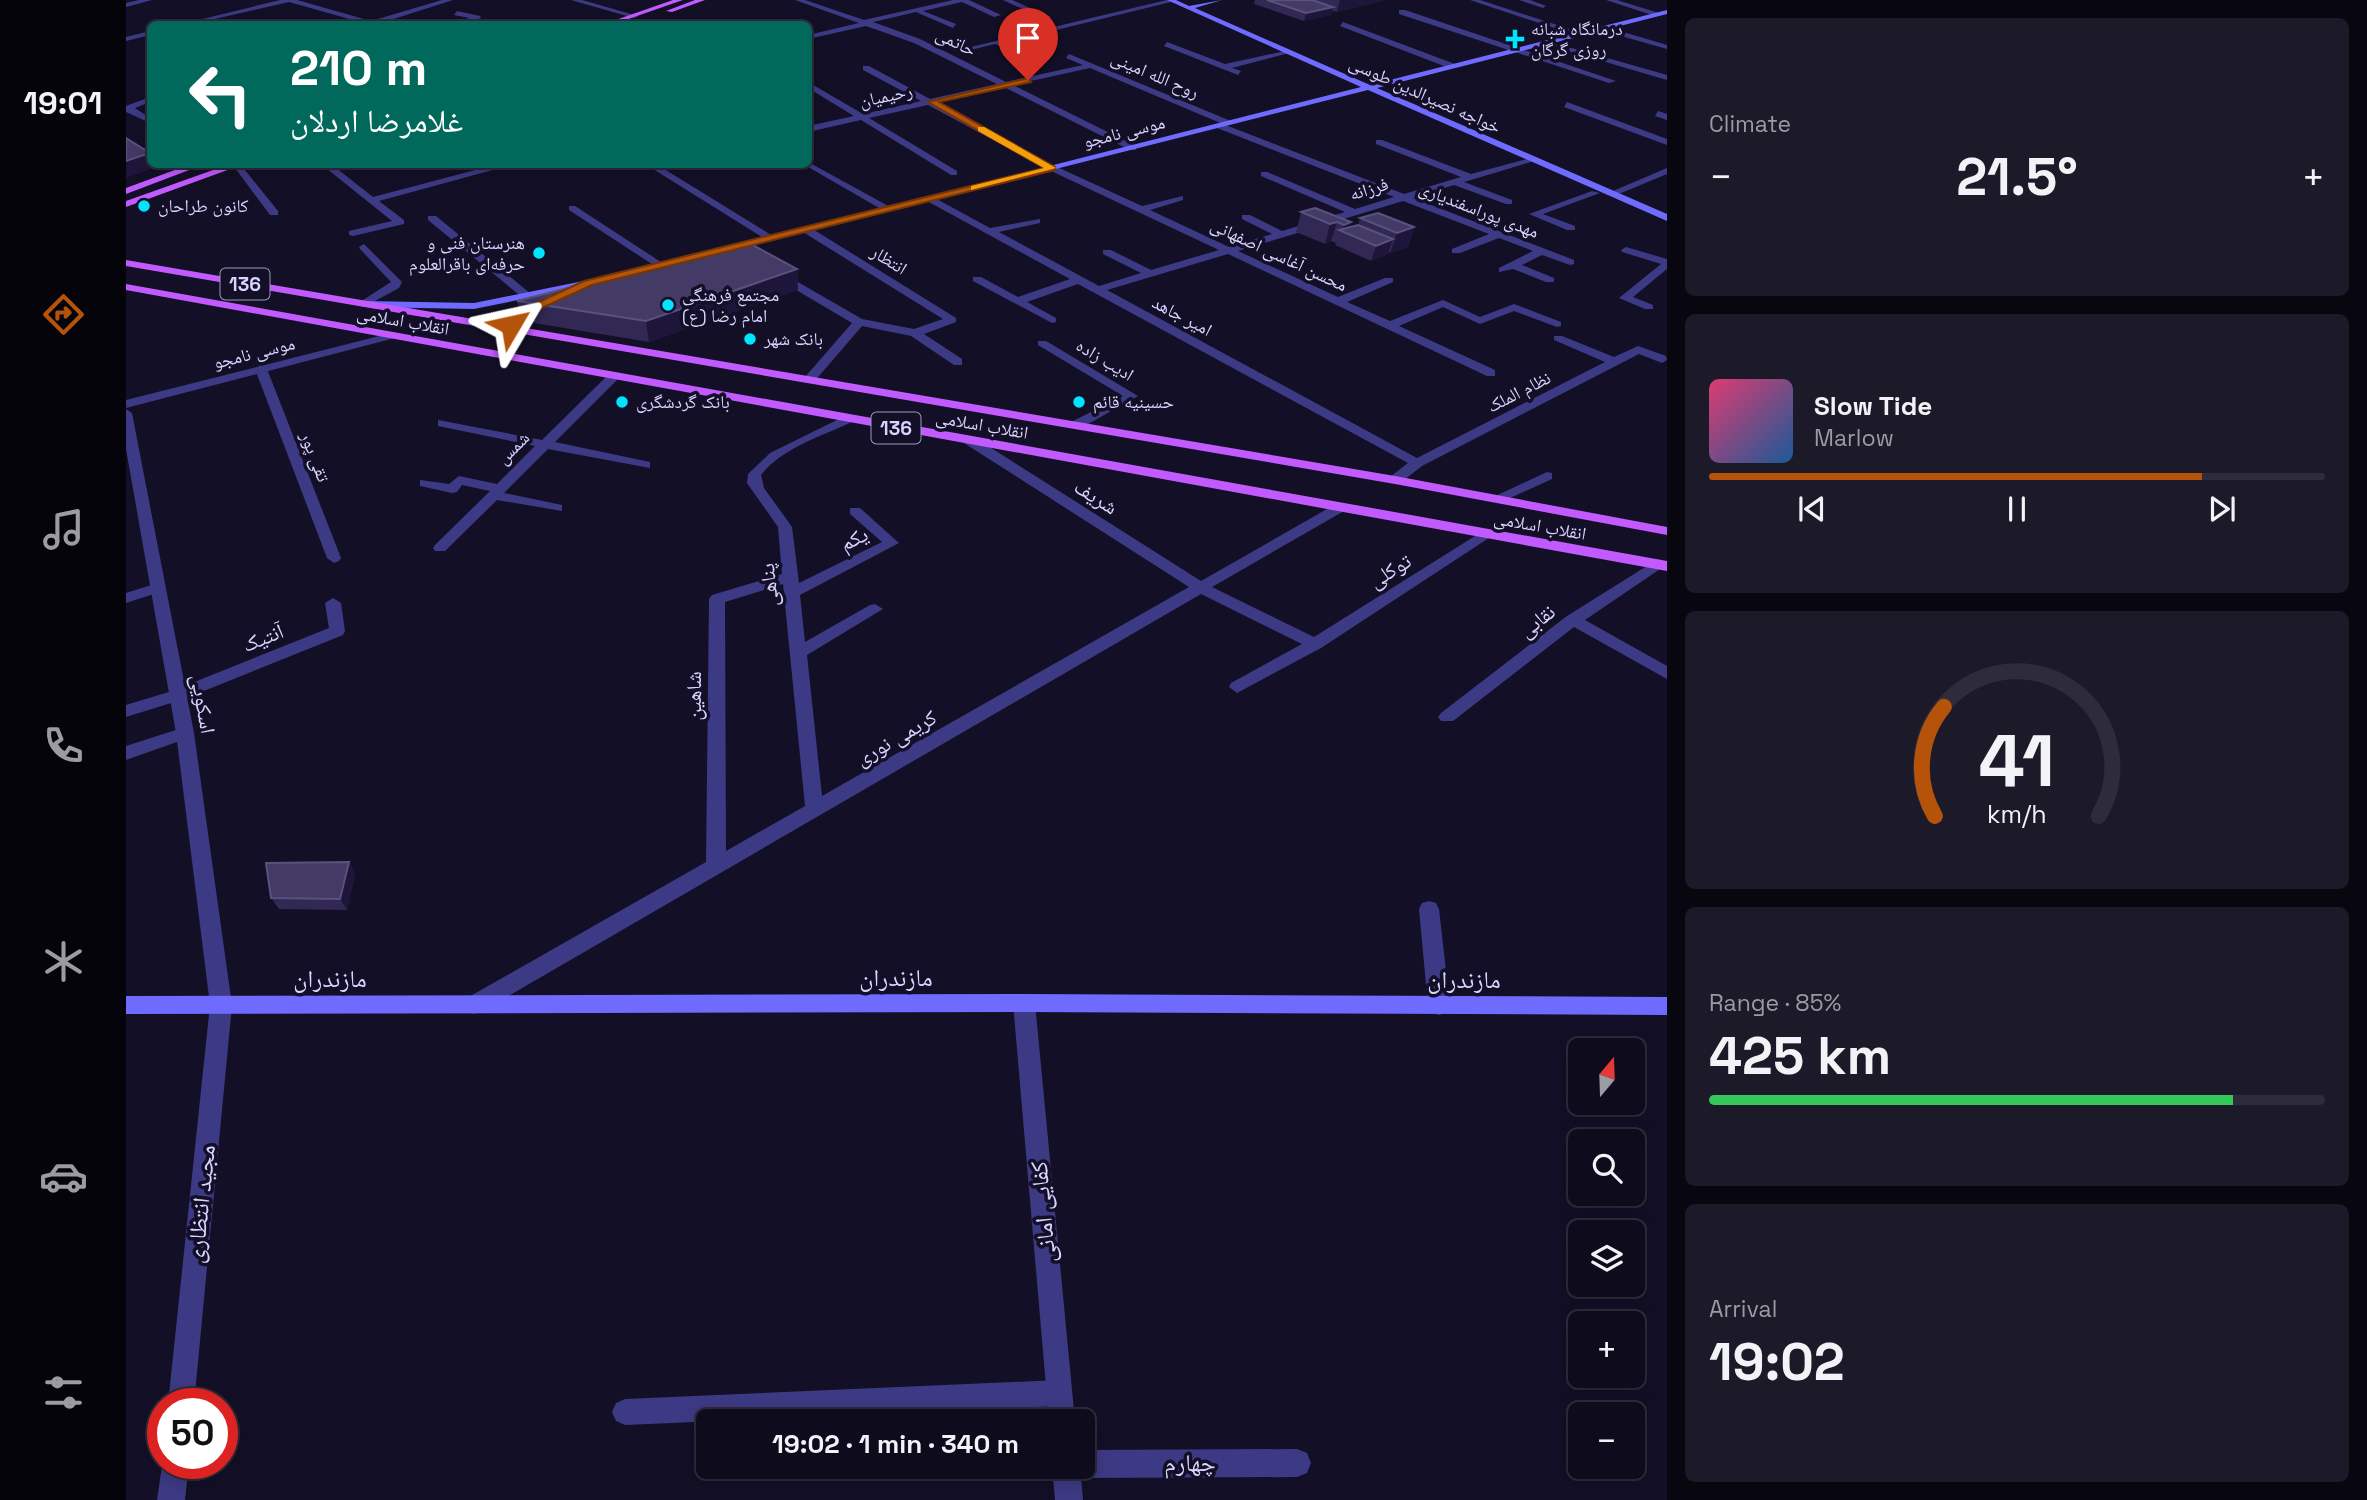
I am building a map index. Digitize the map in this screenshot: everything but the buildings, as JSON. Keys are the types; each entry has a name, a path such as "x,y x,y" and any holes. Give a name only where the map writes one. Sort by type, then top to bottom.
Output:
{"main road":[{"path":"618,21 680,0"},
{"path":"640,21 702,0"},
{"name":"خواجه نصیرالدین طوسی","path":"1171,0 1667,218"},
{"path":"1188,8 1219,0"},
{"name":"موسی نامجو","path":"725,250 1663,13"},
{"path":"126,185 173,168"},
{"path":"126,191 190,168"},
{"path":"126,197 208,168"},
{"path":"126,204 229,168"},
{"name":"انقلاب اسلامی","path":"126,263 1395,480 1667,531"},
{"path":"650,268 673,263"},
{"path":"363,304 461,306 527,296 612,277"},
{"path":"519,332 511,325 518,315 588,283"},
{"name":"انقلاب اسلامی","path":"126,288 1662,565"},
{"name":"مازندران","path":"126,1005 1024,1003 1667,1006"}],"street":[{"path":"126,5 149,0"},
{"path":"383,21 450,0"},
{"path":"574,0 634,16"},
{"name":"حاتمی","path":"798,0 917,41 1132,148"},
{"path":"812,36 948,1 963,0 997,15"},
{"path":"1006,0 1047,17"},
{"path":"962,50 1171,0"},
{"path":"1475,0 1581,34"},
{"path":"1522,0 1543,6"},
{"path":"1609,0 1663,13"},
{"path":"202,21 296,1 363,21"},
{"path":"209,7 230,14"},
{"path":"916,10 953,26"},
{"path":"1402,12 1612,81"},
{"path":"457,13 477,18 467,21"},
{"path":"1115,14 1132,21"},
{"path":"356,21 360,20"},
{"path":"1343,24 1452,66"},
{"path":"1603,28 1667,47"},
{"path":"126,30 138,36"},
{"path":"126,39 147,34"},
{"path":"977,40 986,44"},
{"path":"996,42 1022,54"},
{"path":"1547,42 1667,78"},
{"path":"1167,44 1238,73"},
{"path":"1224,67 1289,52"},
{"name":"روح الله امینی","path":"1069,56 1224,125"},
{"name":"رحیمیان","path":"812,128 1092,65"},
{"name":"محسن آغاسی اصفهانی","path":"866,68 1052,168 1491,373"},
{"path":"812,86 954,173"},
{"path":"127,108 147,100"},
{"path":"1567,105 1667,142"},
{"path":"127,108 147,119"},
{"name":"مهدی پوراسفندیاری","path":"1224,125 1570,262"},
{"path":"1379,142 1470,177"},
{"name":"فرزانه","path":"1097,290 1531,159"},
{"path":"812,167 889,210"},
{"path":"240,168 275,213"},
{"path":"330,168 400,222 353,233"},
{"path":"371,200 495,168"},
{"path":"656,168 771,238"},
{"path":"1611,194 1667,171"},
{"path":"1264,174 1353,212"},
{"path":"1454,182 1509,202"},
{"path":"1571,228 1534,214 1595,193"},
{"path":"1140,210 1180,198"},
{"name":"امیر جاهد","path":"930,199 1417,463"},
{"path":"572,208 662,266"},
{"path":"1246,216 1280,234"},
{"path":"432,218 527,296"},
{"path":"989,231 1036,221"},
{"path":"1309,226 1322,230"},
{"name":"انتظار","path":"807,230 952,320 915,333"},
{"path":"1456,251 1499,234"},
{"path":"363,304 395,286 397,282 364,247"},
{"path":"725,250 743,255"},
{"path":"1626,250 1666,266"},
{"path":"1541,251 1508,267 1550,281"},
{"path":"1107,252 1150,274"},
{"path":"1649,307 1625,298 1666,266"},
{"path":"766,268 859,322 915,333 958,362"},
{"path":"978,279 1052,320"},
{"path":"1018,300 1078,279"},
{"path":"1337,302 1389,280"},
{"path":"1389,326 1443,303 1480,321 1514,307 1556,324"},
{"path":"809,380 859,322"},
{"name":"موسی نامجو","path":"126,404 391,336"},
{"path":"1558,338 1615,362"},
{"name":"ادیب زاده","path":"1042,343 1132,396 1076,425"},
{"name":"نظام الملک","path":"1395,480 1417,463 1638,350 1662,359"},
{"name":"تقی پور","path":"261,369 334,558"},
{"name":"شمس","path":"440,548 614,376"},
{"name":"اسکویی","path":"126,414 186,733 221,1005"},
{"name":"پناهی","path":"815,811 782,520 754,483 752,475 757,466 771,456 847,419"},
{"path":"443,423 645,465"},
{"name":"شریف","path":"969,440 1201,588"},
{"path":"1496,499 1547,476"},
{"path":"425,483 452,489 459,480 556,508"},
{"name":"کریمی نوری","path":"474,1005 1339,508"},
{"name":"یکم","path":"790,585 892,543 855,511"},
{"name":"توکلی","path":"1237,687 1315,644 1488,534"},
{"name":"نقابی","path":"1447,718 1573,620 1662,565"},
{"name":"شاهین","path":"716,868 717,599 790,585"},
{"path":"126,598 158,588"},
{"path":"1201,588 1315,644"},
{"name":"آنتیک","path":"178,695 337,631 333,603"},
{"path":"798,653 875,609"},
{"path":"1573,620 1667,673"},
{"path":"126,712 178,695"},
{"path":"126,753 186,733"},
{"path":"1429,909 1439,1006"},
{"name":"کفایی امانی","path":"1024,1003 1061,1409"},
{"name":"مجید انتظاری","path":"183,1388 221,1005"},
{"path":"625,1412 1059,1394"},
{"name":"چهارم","path":"1095,1464 1297,1463"},
{"path":"171,1500 173,1479"},
{"path":"1067,1479 1069,1500"}],"slow traffic":[{"path":"974,188 1052,168 981,129"}],"place":[{"name":"درمانگاه شبانه روزی گرگان","path":"1515,39"},
{"name":"کانون طراحان","path":"144,206"},
{"name":"هنرستان فنی و حرفه‌ای باقرالعلوم","path":"539,253"},
{"name":"مجتمع فرهنگی امام رضا (ع)","path":"668,305"},
{"name":"بانک شهر","path":"750,339"},
{"name":"بانک گردشگری","path":"622,402"},
{"name":"حسینیه قائم","path":"1079,402"}],"route":[{"path":"511,325 518,315 588,283 1052,168 932,102 1028,80"}]}
